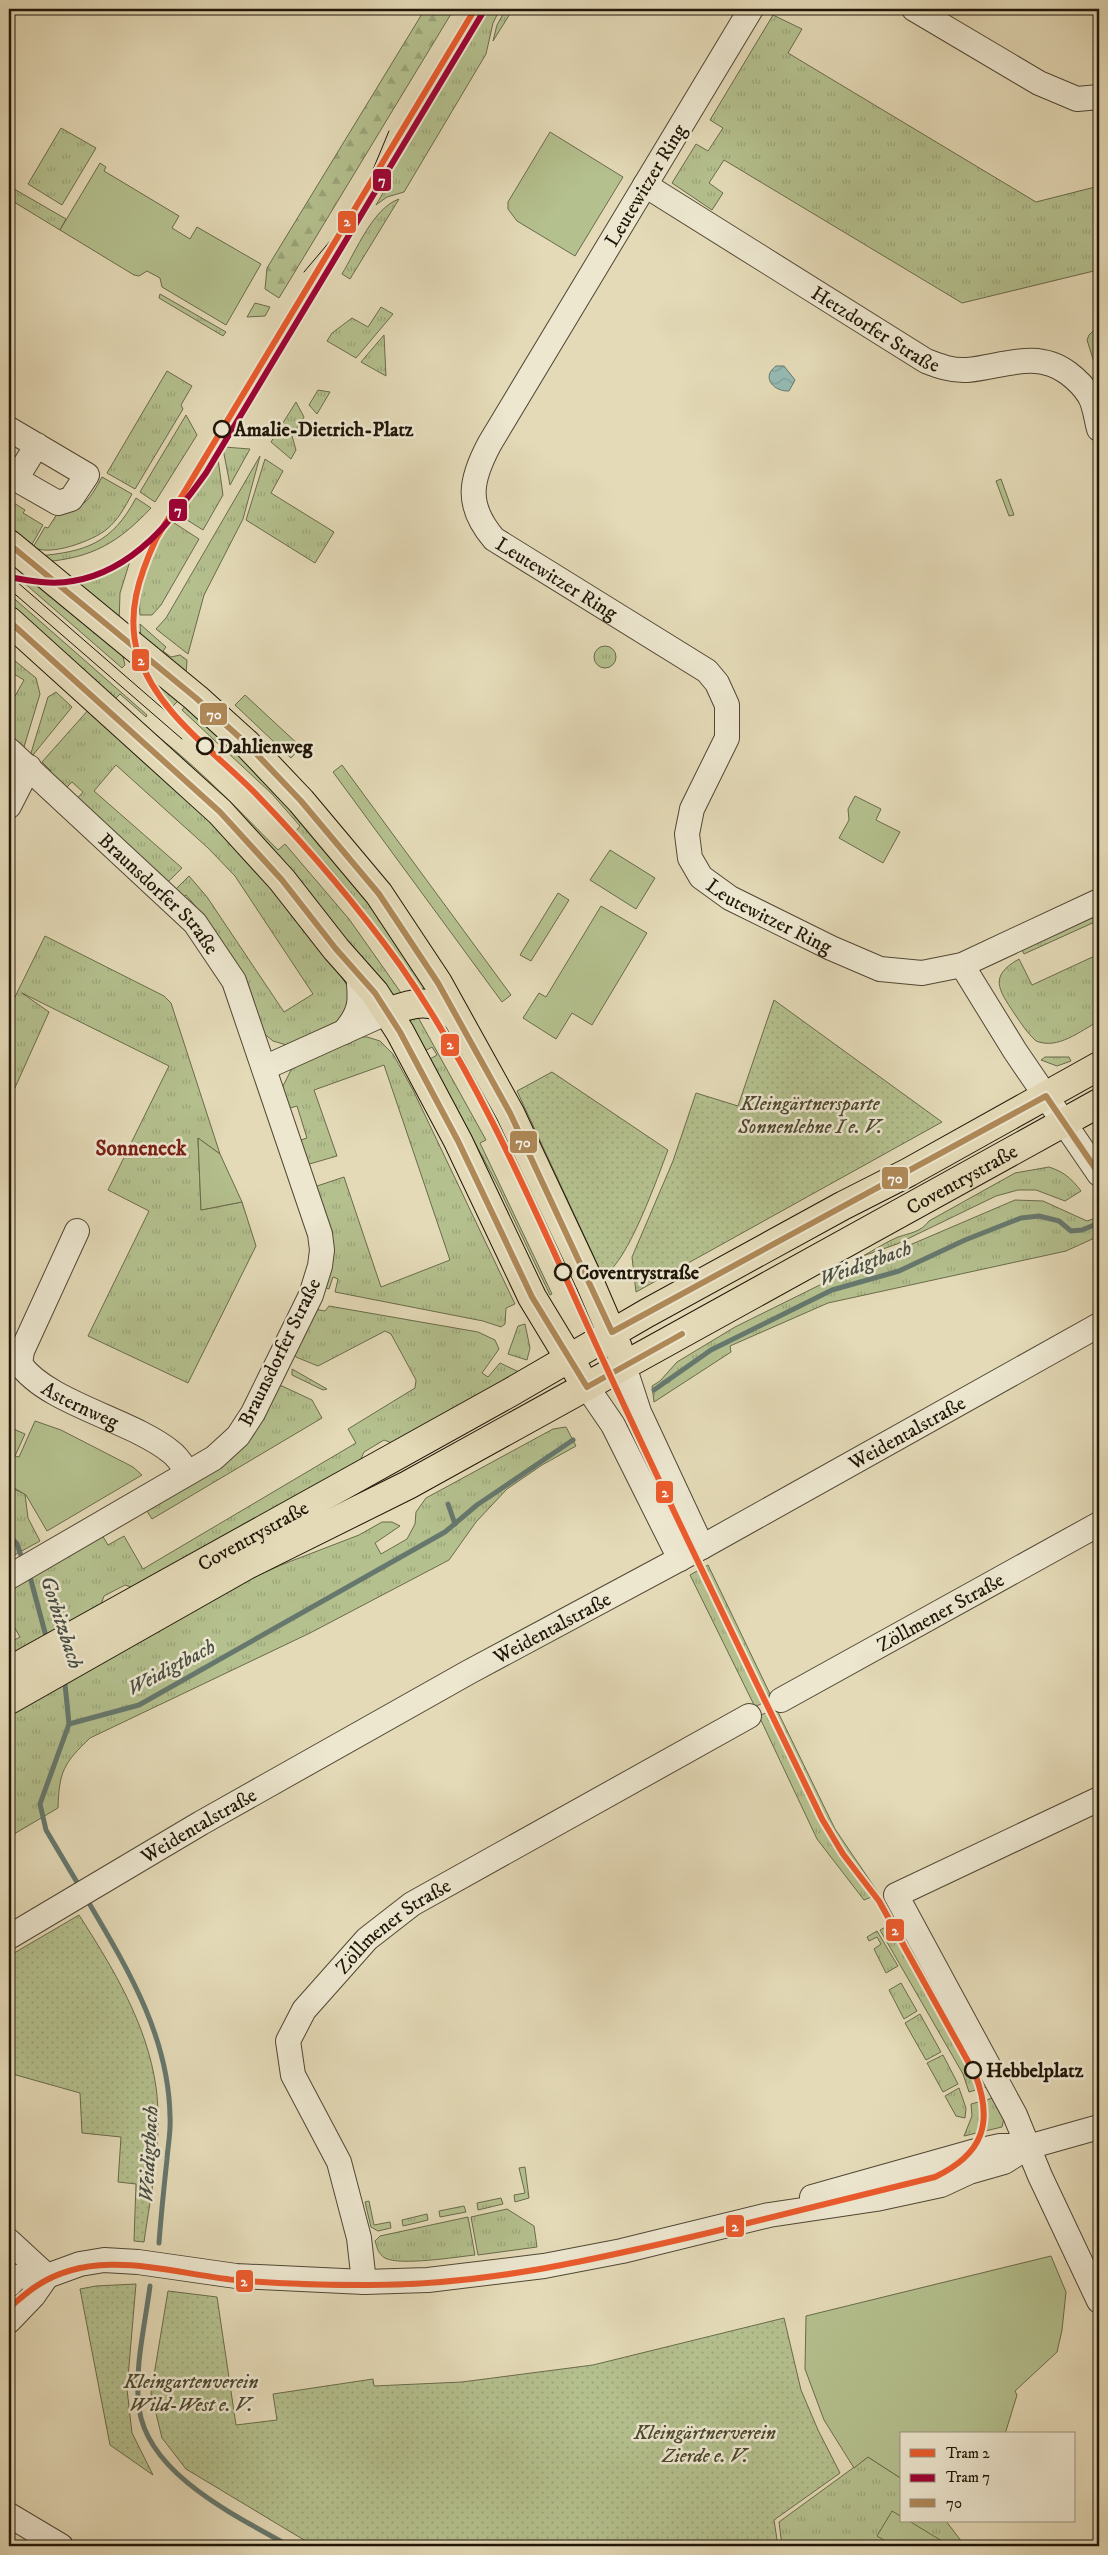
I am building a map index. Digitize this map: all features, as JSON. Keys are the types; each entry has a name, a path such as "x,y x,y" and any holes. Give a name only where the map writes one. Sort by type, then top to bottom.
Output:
{"main road":[{"path":"9,544 209,709 247,744 301,801 379,894 426,962 510,1113 612,1332 624,1366"},
{"path":"9,621 220,812 282,880 388,1012 458,1141 532,1297 587,1387"},
{"path":"388,1012 413,1003 424,1002 436,1004 455,1016"},
{"name":"Coventrystraße","path":"9,1700 38,1668 612,1332 1099,1066"},
{"name":"Coventrystraße","path":"71,1649 371,1505 1099,1103"},
{"name":"Coventrystraße","path":"9,1671 38,1668"}],"street":[{"name":"Leutewitzer Ring","path":"751,9 490,443 477,467 472,492 476,510 494,539 707,671 717,683 727,704 727,738 692,809 687,834 690,858 701,877 730,898 831,948 880,969 922,973 962,965 1099,901"},
{"path":"914,9 1036,82 1077,99 1099,97"},
{"name":"Hetzdorfer Straße","path":"645,185 926,360 948,369 967,370 1022,360 1059,366 1077,380 1090,396 1099,429"},
{"path":"9,429 37,445"},
{"name":"Braunsdorfer Straße","path":"9,750 195,923 234,981 320,1234 322,1250 320,1266 311,1296 254,1414 238,1436 214,1458 12,1575"},
{"path":"9,806 29,767"},
{"path":"962,965 987,1009 1099,1174"},
{"path":"344,1032 357,1017 361,998 358,974"},
{"path":"264,1068 388,1012"},
{"name":"Asternweg","path":"77,1232 22,1351 20,1364 35,1381 154,1440 173,1453 188,1473"},
{"name":"Weidentalstraße","path":"9,1937 201,1823 469,1672 702,1547 1099,1325"},
{"path":"624,1366 639,1412 702,1547"},
{"path":"587,1387 613,1425 680,1559"},
{"name":"Zöllmener Straße","path":"781,1700 1099,1524"},
{"name":"Zöllmener Straße","path":"364,2282 359,2238 339,2162 293,2075 288,2041 304,2010 367,1939 412,1904 749,1716"},
{"path":"1099,1800 896,1895 1015,2115 1099,2301"},
{"path":"9,2285 17,2277 47,2276 80,2264 122,2261 236,2276 364,2282 437,2279 544,2266 622,2251 769,2215 818,2195 972,2152 1000,2146 1028,2147 1099,2127"},
{"path":"9,2241 47,2276"},
{"path":"9,2320 33,2296 47,2276"},
{"path":"9,2515 61,2546"}],"green space":[{"path":"425,9 454,9 279,298 265,289 267,268"},
{"path":"485,9 500,9 493,23 486,54 404,192 387,197 376,205 393,176 388,172"},
{"path":"506,9 513,9 493,41 497,25"},
{"path":"773,15 802,29 788,53 1036,202 1099,186 1099,275 1098,270 962,303 724,160 709,183 723,193 712,210 672,183 696,144 708,151 723,128 710,120"},
{"path":"61,128 96,148 62,205 28,184"},
{"path":"550,132 623,177 575,256 517,221 508,209 508,202"},
{"path":"100,163 106,167 104,171 179,216 172,228 190,239 197,227 261,264 226,325 162,287 160,278 147,271 139,276 134,275 60,230"},
{"path":"9,186 66,219 60,230 9,199"},
{"path":"399,199 350,279 342,274 373,221 381,211"},
{"path":"160,294 226,332 223,336 159,298"},
{"path":"255,303 270,307 265,316 247,317"},
{"path":"381,307 393,314 356,358 327,341 332,333 352,318 368,327"},
{"path":"1099,325 1099,378 1087,340 1089,335"},
{"path":"384,335 386,376 361,362"},
{"path":"167,371 192,386 181,405 183,409 135,489 107,473"},
{"path":"318,390 330,392 317,414 309,405"},
{"path":"296,402 304,417 292,436 296,450 291,459 271,442"},
{"path":"186,415 197,435 155,502 140,492"},
{"path":"216,445 223,495 203,530 176,513"},
{"path":"224,447 250,449 230,485 223,449"},
{"path":"260,456 243,519 204,595 188,654 156,629 166,618"},
{"path":"265,459 283,471 271,493 334,532 315,563 246,520"},
{"path":"102,477 132,494 121,513 111,525 100,534 82,543 49,550 40,550 33,547 45,527 48,528 59,511 81,505 94,491"},
{"path":"1001,479 1014,515 1009,516 996,481"},
{"path":"136,498 151,508 127,531 103,547 76,557 60,560 43,562 37,556 70,552 96,542 117,525"},
{"path":"9,500 25,510 23,513 43,525 31,546 9,528"},
{"path":"171,521 199,539 161,605 152,615 140,615 141,588 144,577 152,555"},
{"path":"124,558 130,561 120,593 119,624 63,579 99,571"},
{"path":"25,577 35,578 121,648 125,665 122,668 22,581"},
{"path":"9,594 147,715 146,717 120,694 112,702 9,609"},
{"path":"140,624 166,647 163,651 171,657 180,655 187,660 186,674 141,642"},
{"path":"601,646 609,646 616,653 616,661 609,668 601,668 594,661 594,653"},
{"path":"9,656 36,678 40,694 24,747 20,751 9,743 9,707 24,680 9,671"},
{"path":"150,675 181,698 172,707"},
{"path":"56,692 72,707 33,755 31,753 48,697"},
{"path":"245,695 301,747 291,758 235,705"},
{"path":"188,703 214,726 332,851 433,989 423,992 363,909 331,869 296,831 300,826 272,794 182,710"},
{"path":"90,708 232,839 329,957 351,992 344,1021 290,1046 273,1041 262,1032 203,915 186,895 180,900 176,889 189,876 207,897 284,1012 313,994 235,876 208,848 116,765 94,791 182,868 169,881 163,883 74,802 83,792 72,782 63,791 47,777 51,771 42,762"},
{"path":"139,722 194,767 278,850 285,844 349,919 404,997 394,1000"},
{"path":"342,765 511,995 502,1002 333,772"},
{"path":"855,796 881,809 876,820 900,832 883,863 839,838 849,820 848,809"},
{"path":"610,850 655,878 636,909 590,880"},
{"path":"558,893 569,900 531,961 520,955"},
{"path":"601,906 647,933 592,1025 572,1013 556,1039 523,1018 539,993 546,997"},
{"path":"1099,912 1099,920 1024,954 1021,948"},
{"path":"45,936 164,996 171,1003 220,1154 198,1138 201,1210 242,1202 256,1246 188,1383 88,1336 149,1211 108,1190 169,1066 22,993 49,1012 9,1101 9,1009"},
{"path":"1099,954 1099,1021 1061,1041 1044,1043 1036,1041 1024,1028 1004,997 999,983 1003,971 1019,959 1032,985"},
{"name":"Kleingärtnersparte Sonnenlehne I e. V.","path":"774,1000 942,1122 636,1292 632,1257 673,1161 696,1093 738,1106"},
{"path":"414,1010 486,1140 480,1143 552,1294 550,1295 497,1184 430,1059 437,1055 432,1047 425,1051 404,1012"},
{"path":"356,1037 367,1037 380,1041 393,1054 413,1090 515,1304 506,1308 505,1324 501,1327 483,1321 335,1292 338,1279 333,1277 329,1289 323,1287 314,1187 344,1177 381,1287 450,1260 384,1065 314,1090 337,1156 306,1165 298,1141 307,1138 297,1106 287,1109 281,1090 291,1070 301,1062"},
{"path":"460,1046 506,1130 501,1132 457,1048"},
{"path":"1045,1057 1069,1057 1071,1061 1057,1066 1041,1060"},
{"path":"552,1072 668,1150 650,1197 632,1236 614,1266 605,1274 601,1272 517,1091"},
{"path":"198,1138 220,1154 242,1202 201,1210"},
{"path":"1049,1167 1067,1176 1081,1191 1065,1201 1036,1190 1018,1190 996,1196 897,1244 863,1256 894,1239 919,1230 929,1221 1015,1173"},
{"path":"1015,1200 1043,1201 1087,1221 1099,1217 1099,1236 1066,1251 828,1303 730,1346 731,1352 654,1402 652,1386 660,1381 677,1362 735,1327 842,1274"},
{"path":"329,1306 478,1332 495,1340 499,1349 482,1373 488,1377 500,1363 519,1372 508,1381 392,1443 384,1440 364,1452 360,1461 134,1588 125,1585 104,1596 100,1607 9,1657 9,1643 20,1637 9,1618 9,1586 102,1535 108,1545 124,1536 143,1569 356,1443 348,1429 415,1388 416,1380 391,1334 385,1331 318,1366 296,1357 293,1351 314,1309 325,1311"},
{"path":"525,1324 530,1348 527,1360 508,1354 518,1326"},
{"path":"292,1369 327,1389 323,1390 292,1375"},
{"path":"282,1386 312,1400 322,1418 152,1519 145,1508 276,1387"},
{"path":"35,1421 61,1430 133,1467 142,1475 47,1531 26,1495 11,1486 9,1488 9,1427 25,1434 15,1456 19,1457"},
{"path":"635,1421 685,1520 670,1527 622,1428"},
{"path":"566,1427 576,1446 542,1465 507,1489 476,1522 449,1560 310,1633 90,1738 74,1754 65,1768 60,1785 58,1808 9,1837 9,1805 11,1803 9,1799 9,1712 248,1580 281,1565 359,1535 382,1522 392,1522 400,1526 375,1543 381,1554 407,1539 415,1524 416,1512 426,1498 553,1429"},
{"path":"11,1488 25,1494 28,1518 40,1541 9,1558 9,1490"},
{"path":"708,1565 772,1698 755,1707 690,1575"},
{"path":"776,1708 835,1829 879,1894 864,1900 817,1839 759,1716"},
{"path":"79,1915 127,1997 137,2019 152,2064 158,2106 158,2126 155,2165 144,2242 134,2241 136,2184 118,2182 121,2137 82,2133 80,2093 9,2073 9,2056 13,2044 9,2037 9,1956"},
{"path":"895,1922 986,2087 969,2092 963,2074 880,1930"},
{"path":"877,1931 898,1966 886,1973 874,1949 881,1944 877,1937 869,1941 867,1937"},
{"path":"901,1983 917,2011 904,2019 889,1990"},
{"path":"920,2014 941,2052 926,2060 905,2023"},
{"path":"943,2055 958,2084 943,2092 927,2063"},
{"path":"959,2088 966,2108 965,2118 956,2116 945,2096"},
{"path":"993,2098 1004,2118 1002,2127 964,2136 972,2116 971,2104"},
{"path":"525,2167 529,2198 515,2202 514,2195 525,2193 519,2168"},
{"path":"501,2198 503,2204 478,2210 477,2203"},
{"path":"369,2201 374,2225 390,2222 391,2228 378,2231 371,2227 365,2202"},
{"path":"464,2206 466,2212 440,2217 439,2211"},
{"path":"507,2209 534,2226 537,2247 478,2255 471,2217"},
{"path":"427,2214 428,2220 403,2226 402,2220"},
{"path":"468,2217 475,2255 428,2260 392,2260 385,2258 381,2254 375,2241 380,2236"},
{"path":"1051,2256 1066,2292 1062,2330 1057,2352 1015,2391 1017,2395 1006,2432 900,2432 900,2478 868,2457 854,2468 824,2420 805,2369 806,2316"},
{"name":"Kleingartenverein Wild-West e. V.","path":"136,2284 127,2389 132,2433 153,2475 110,2445 80,2289 96,2286"},
{"name":"Kleingärtnerverein Zierde e. V.","path":"168,2291 217,2297 236,2425 277,2420 273,2394 373,2379 374,2386 462,2382 593,2365 784,2318 801,2390 818,2430 840,2473 774,2520 778,2546 314,2546 186,2469 162,2438 151,2393"},
{"path":"868,2457 900,2478 900,2522 947,2522 965,2546 782,2546 779,2522"},
{"path":"892,2511 900,2516 900,2522 911,2522 942,2541 939,2546 894,2546 877,2536"}],"water":[{"path":"776,366 784,366 795,380 789,391 779,389 771,383 769,375"}],"waterway":[{"name":"Weidigtbach","path":"654,1390 711,1350 832,1290 899,1271 965,1240 1021,1218 1039,1216 1059,1221 1071,1231 1082,1230 1099,1223"},
{"name":"Weidigtbach","path":"81,1889 46,1830 40,1804 69,1724 139,1705 445,1532 477,1505 573,1440"},
{"path":"448,1504 455,1524"},
{"name":"Gorbitzbach","path":"9,1535 17,1544 23,1561"},
{"name":"Gorbitzbach","path":"29,1573 47,1640"},
{"name":"Gorbitzbach","path":"63,1678 69,1724"},
{"name":"Weidigtbach","path":"86,1898 116,1949 143,2002 162,2058 168,2087 170,2133 159,2243"},
{"name":"Weidigtbach","path":"150,2286 138,2378 139,2408 146,2432 159,2454 198,2491 221,2507 289,2546"}],"tram line":[{"name":"2","path":"9,2308 35,2287 58,2275 82,2268 107,2265 159,2268 235,2280 299,2284 364,2285 451,2281 537,2270 580,2262 708,2233 935,2177 951,2168 974,2147 980,2135 983,2122 984,2108 975,2074 879,1901 843,1854 822,1819 657,1477 511,1159 459,1060 431,1012 400,965 367,921 275,814 240,778 188,730 173,713 147,675 138,654 133,624 136,595 144,567 156,539 475,9"},
{"name":"7","path":"9,577 57,583 95,575 133,555 166,525 206,473 482,14"},
{"path":"362,196 389,131"},
{"path":"304,272 347,221"},
{"path":"9,575 191,733"},
{"path":"9,589 182,739"}],"transit line":[{"name":"70","path":"9,544 196,698 247,744 301,801 379,894 438,983 510,1113 612,1332 1046,1096 1099,1174"},
{"name":"70","path":"9,621 220,812 282,880 336,949 375,993 400,1032 458,1141 532,1297 587,1387 682,1334"}],"place":[{"name":"Amalie-Dietrich-Platz","path":"222,429"},
{"name":"Dahlienweg","path":"205,746"},
{"name":"Coventrystraße","path":"563,1272"},
{"name":"Hebbelplatz","path":"973,2070"}],"district":[{"name":"Sonneneck","path":"141,1148"}]}
